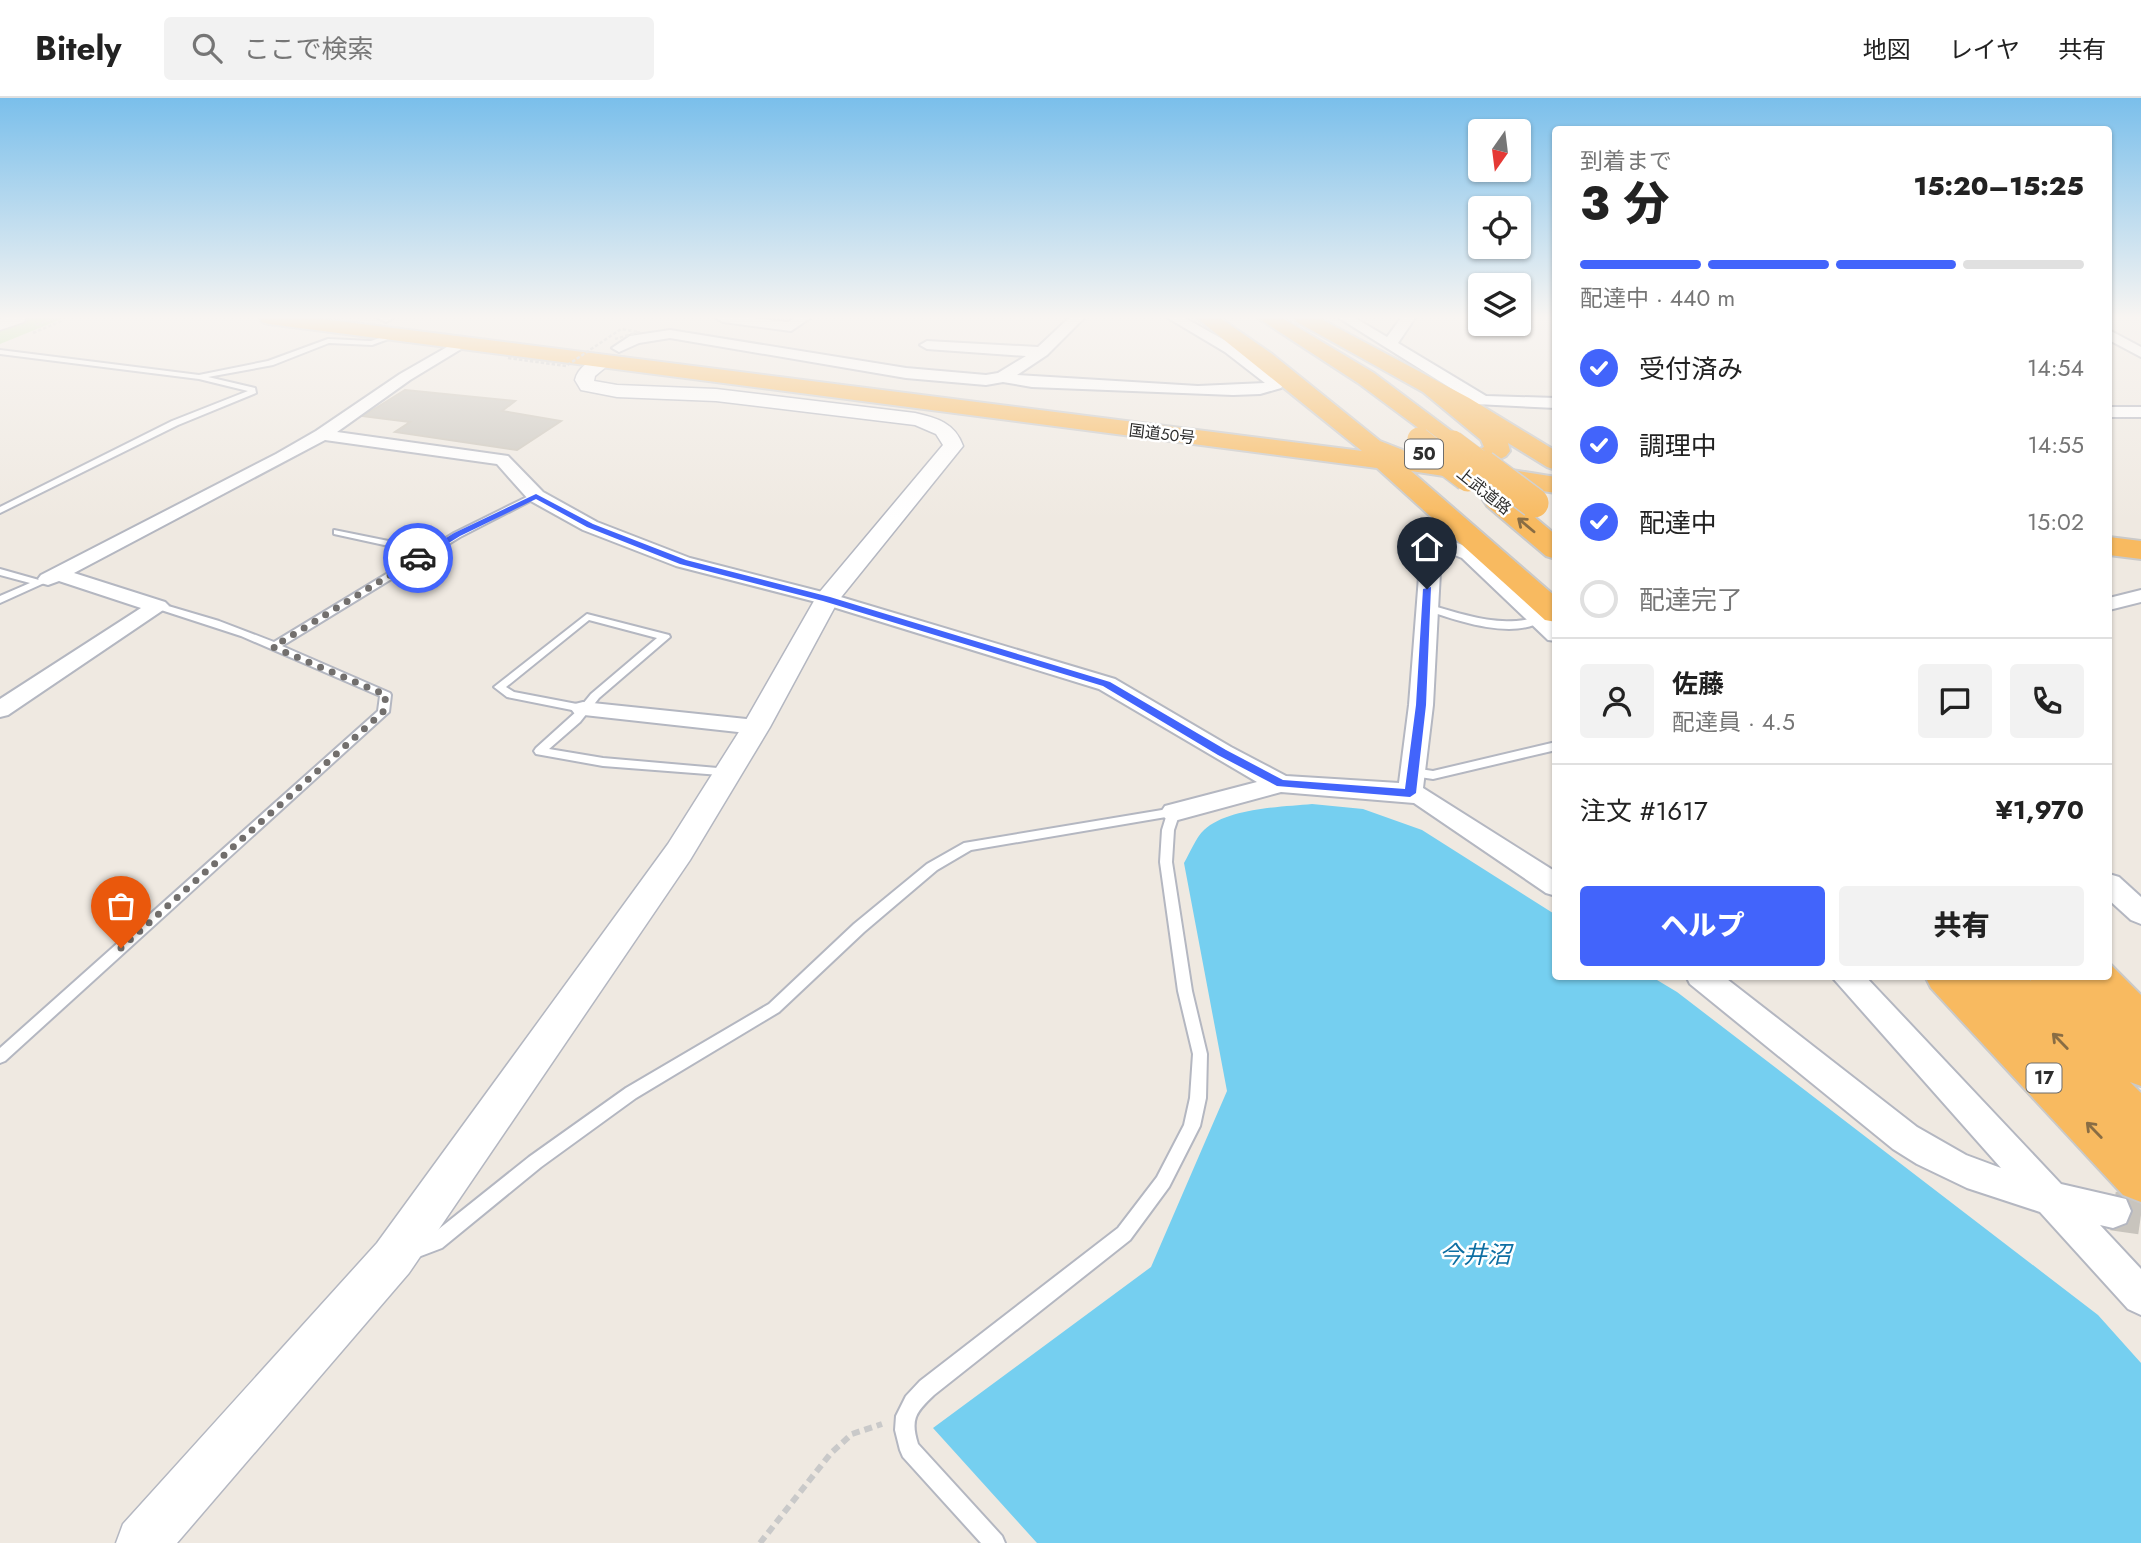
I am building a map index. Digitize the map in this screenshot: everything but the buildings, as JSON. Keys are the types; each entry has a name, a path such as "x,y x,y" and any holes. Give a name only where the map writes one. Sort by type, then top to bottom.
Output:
{"highway":[{"name":"国道50号","path":"857,385 1315,454 1377,453"},
{"name":"国道50号","path":"894,385 1254,432 1377,453 1476,466 1540,490 1552,476"},
{"path":"1284,385 1312,422 1377,453 1495,560 1550,616"},
{"name":"上武道路","path":"1338,385 1419,439 1552,547"},
{"name":"上武道路","path":"1371,385 1450,455 1540,490"},
{"path":"1428,385 1552,460"},
{"path":"1431,387 1494,440 1497,451 1476,466 1461,481 1452,496 1466,520 1497,553 1495,560"},
{"path":"1254,432 1312,422"},
{"path":"1377,453 1450,455 1476,466"},
{"path":"2112,546 2141,550"},
{"path":"2112,563 2141,567"},
{"name":"17","path":"1950,980 2127,1195"},
{"name":"17","path":"2002,980 2141,1126"},
{"path":"2054,980 2141,1066"},
{"path":"2099,980 2141,1024"}],"street":[{"path":"48,579 322,435 393,385"},
{"path":"142,1543 393,1258 679,852 756,727 827,599 953,446 950,435 938,424 860,411 716,395 617,391 587,385"},
{"path":"1113,385 1220,390 1274,385"},
{"path":"1457,385 1482,401 1552,403"},
{"path":"2112,412 2141,412"},
{"path":"322,435 502,460 536,496 590,526 683,562 827,599 1107,684 1222,753 1281,784"},
{"path":"1412,783 1421,705 1431,551 1436,547 1449,546 1469,554 1550,616"},
{"path":"48,579 158,606"},
{"path":"2112,603 2139,597"},
{"path":"0,710 158,606"},
{"path":"583,709 756,727"},
{"path":"1174,812 1281,784 1412,783 1445,811 1552,884"},
{"path":"2112,887 2141,913"},
{"path":"1706,980 1909,1141 1966,1173 2001,1186 2050,1198 2127,1195"},
{"path":"1850,980 2141,1296"}],"lane":[{"path":"0,510 175,423 252,393 252,390 233,385"},
{"path":"273,647 457,535 536,496"},
{"path":"337,532 429,552"},
{"path":"0,572 48,579"},
{"path":"0,600 48,579"},
{"path":"0,1058 383,712 386,695 273,647 178,610 158,606"},
{"path":"1426,607 1492,624 1516,626 1550,616"},
{"path":"583,709 511,695 499,687 587,617 665,636 595,696 576,720 540,751 603,762 729,773"},
{"path":"1412,783 1433,775 1552,747"},
{"path":"393,1258 436,1242 535,1162 631,1093 774,1008 859,928 921,875 968,846 1174,812 1168,830 1166,862 1185,990 1200,1054 1198,1098 1192,1126 1163,1182 1124,1234 927,1388 909,1405 903,1420 904,1434 910,1450 995,1543"}],"path":[{"path":"760,1543 831,1453 852,1434 876,1425 903,1420"}],"water":[{"name":"今井沼","path":"1312,804 1363,809 1422,830 1552,912 1552,980 1657,980 1677,992 2098,1315 2141,1363 2141,1543 1037,1543 933,1428 1151,1267 1227,1091 1184,863 1201,833 1214,823 1241,813"}],"tunnel":[{"path":"2113,1211 2141,1215"}],"way so far":[{"path":"121,948 383,712 386,695 273,647 418,558"}],"route":[{"path":"418,558 457,535 536,496 590,526 683,562 827,599 1107,684 1222,753 1281,784 1410,793 1421,705 1427,589"}]}
